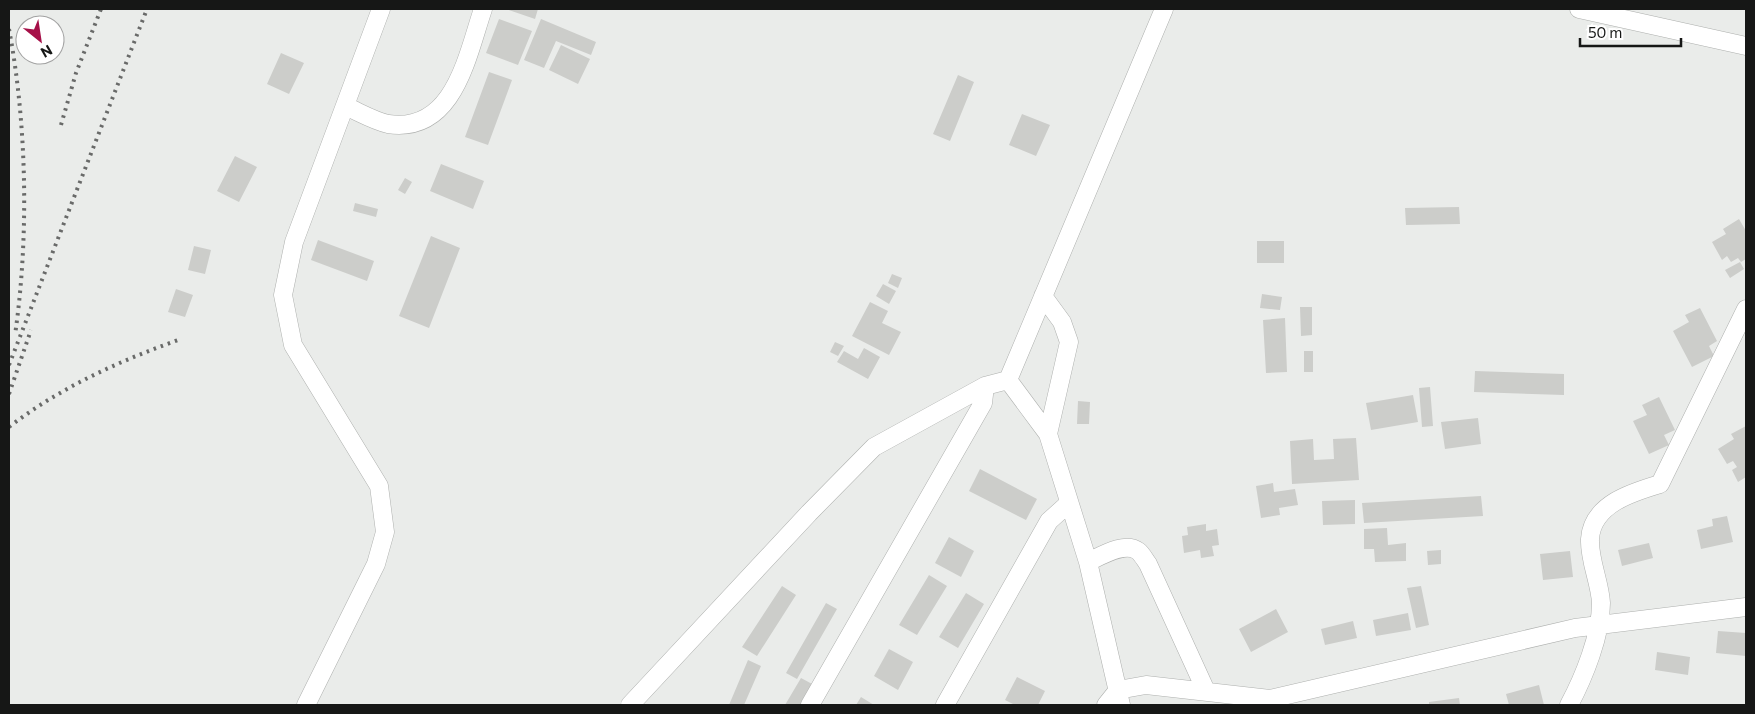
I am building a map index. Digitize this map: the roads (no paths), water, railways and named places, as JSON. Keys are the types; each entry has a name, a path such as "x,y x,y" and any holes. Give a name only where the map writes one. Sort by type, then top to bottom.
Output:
{"street":[{"path":"306,705 376,564 385,532 379,486 293,345 283,295 294,242 381,9"},
{"path":"345,106 387,124 415,124 436,114 449,98 464,65 483,9"},
{"path":"1008,380 1164,9"},
{"path":"1578,9 1746,46"},
{"path":"1043,296 1062,322 1069,342 1048,434"},
{"path":"1569,705 1581,682 1598,625 1601,603 1590,539 1594,520 1625,495 1660,484 1746,309"},
{"path":"630,705 809,512 874,446 985,386 1008,380"},
{"path":"1008,380 1048,434 1088,562 1120,697"},
{"path":"810,705 983,403 985,386"},
{"path":"945,705 1050,521 1069,503"},
{"path":"1088,562 1118,549 1130,548 1138,551 1148,564 1206,691"},
{"path":"1106,705 1146,684 1270,699 1566,630 1746,607"}],"railway":[{"path":"61,125 76,73 101,9"},
{"path":"9,365 147,9"},
{"path":"9,29 20,104 24,182 20,298 15,335"},
{"path":"9,394 31,330"},
{"path":"9,427 49,399 91,376 135,356 181,339"}]}
